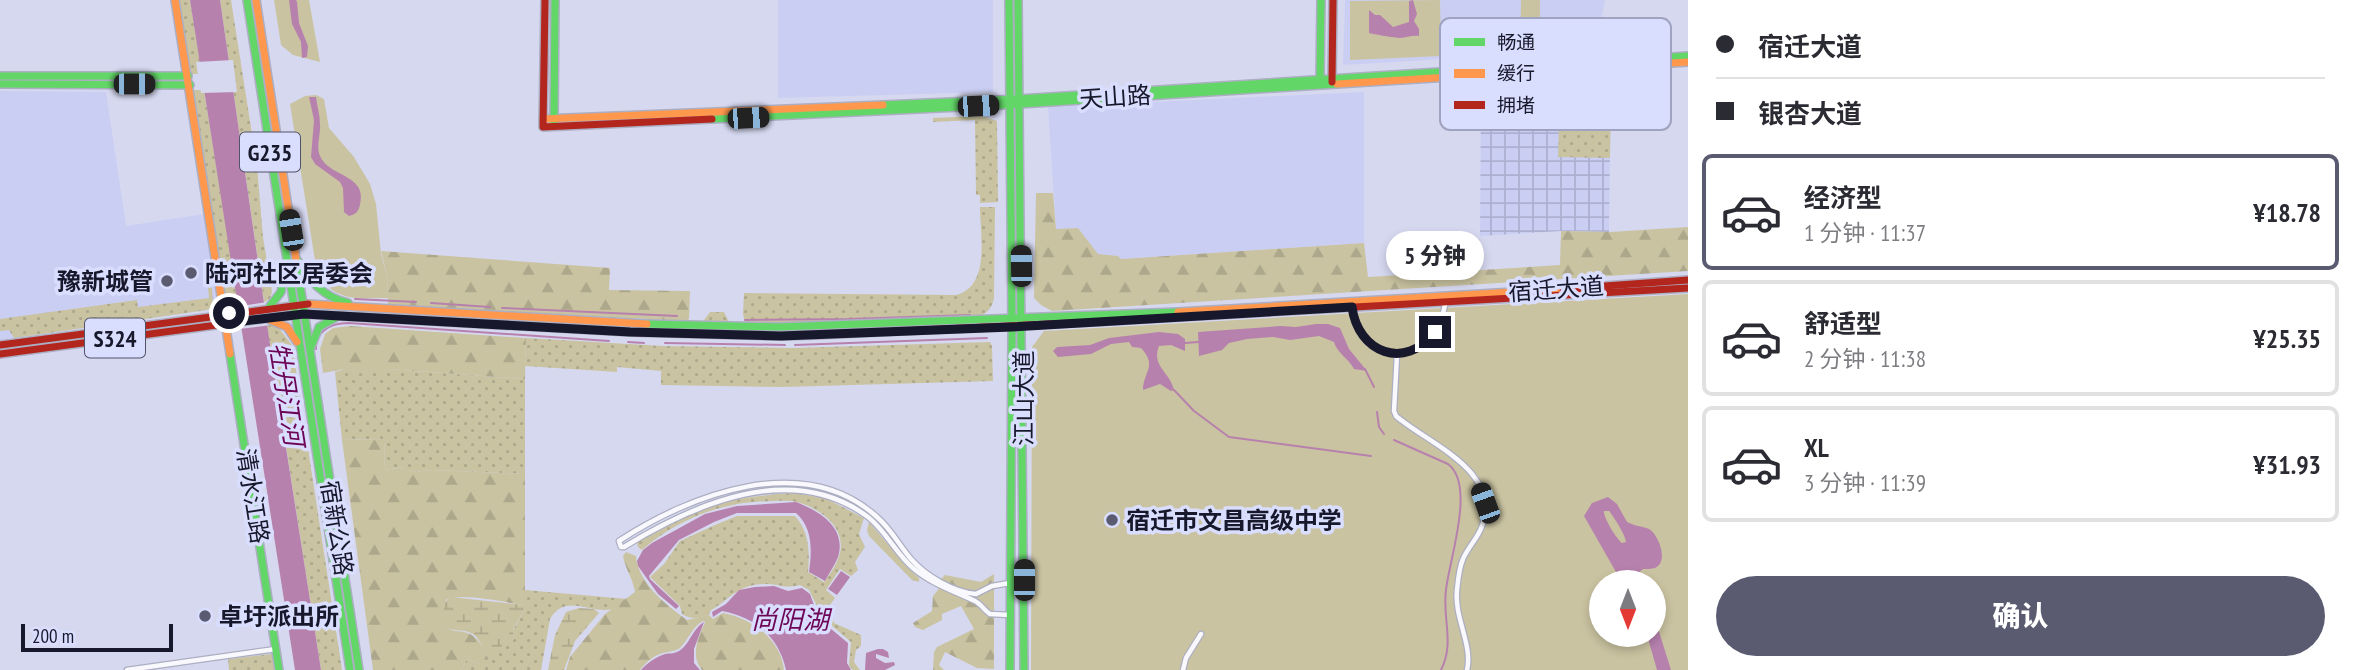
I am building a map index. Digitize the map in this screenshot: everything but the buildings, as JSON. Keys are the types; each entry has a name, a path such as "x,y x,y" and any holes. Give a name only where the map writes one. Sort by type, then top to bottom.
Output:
{"main road":[{"name":"清水江路","path":"175,0 228,318 279,670"},
{"name":"G235","path":"247,0 293,305"},
{"name":"G235","path":"256,0 303,304"},
{"name":"天山路","path":"545,0 543,123 554,124 1018,102 1440,73"},
{"path":"554,124 555,0"},
{"name":"江山大道","path":"1009,0 1012,324 1010,670"},
{"name":"江山大道","path":"1018,0 1024,670"},
{"path":"1320,82 1321,0"},
{"path":"1332,81 1333,0"},
{"name":"天山路","path":"1332,81 1440,75"},
{"path":"0,76 189,80"},
{"path":"0,84 189,80"},
{"path":"295,256 306,276 323,293 336,300 376,308"},
{"path":"262,309 279,297 286,259"},
{"name":"宿迁大道","path":"1446,300 1688,280"},
{"name":"宿迁大道","path":"0,345 228,318 304,314 630,332 781,336 1688,288"},
{"name":"宿迁大道","path":"0,354 303,304 744,327 1012,324"},
{"name":"宿新公路","path":"303,304 359,670"},
{"name":"宿新公路","path":"293,305 350,670"},
{"path":"310,351 319,327 330,319 344,316"},
{"path":"256,318 282,323 293,334 300,350"}],"street":[{"path":"1352,305 1357,329 1363,336 1380,349 1397,355 1409,353 1429,340 1436,331 1446,300"},
{"path":"1397,355 1396,416 1462,462 1479,487 1486,506 1482,527 1463,559 1457,591 1457,614 1468,652 1467,670"},
{"path":"1010,583 992,586 976,594 950,586 916,564 888,528 868,510 832,491 794,484 747,486 700,499 667,512 619,541 621,547 624,547 666,522 720,500 766,491 816,494 867,516 907,562 922,575 978,602 988,613 1010,615"},
{"path":"1183,670 1186,658 1201,634"},
{"path":"127,670 276,649"}],"shaded area":[{"path":"778,0 993,0 993,92 778,98"},
{"path":"1345,0 1605,0 1601,18 1440,18 1440,59 1343,65"},
{"path":"0,91 106,92 126,226 204,214 216,300 213,307 0,340"},
{"path":"1364,92 1364,243 1121,259 1118,256 1098,255 1078,228 1056,229 1048,107"},
{"path":"1481,130 1610,130 1609,232 1561,231 1480,236"}],"green space":[{"path":"178,0 190,0 202,74 190,74"},
{"path":"220,0 231,0 257,166 263,237 272,292 270,299 264,302"},
{"path":"274,0 309,0 320,62 293,55 281,45"},
{"path":"1440,0 1440,56 1350,60 1350,1"},
{"path":"1521,0 1540,0 1540,18 1521,18"},
{"path":"192,90 204,90 239,306 226,307"},
{"path":"316,95 324,99 329,128 354,157 370,184 376,204 388,298 348,297 332,290 317,273 290,104 305,96"},
{"path":"981,116 997,121 998,202 980,203 980,195 976,195 975,120 933,122 933,118"},
{"path":"1559,130 1610,130 1610,158 1558,157"},
{"path":"1036,193 1053,193 1056,229 1078,228 1098,254 1118,256 1121,259 1364,243 1368,277 1560,265 1561,231 1610,232 1688,227 1688,271 1052,311 1034,298"},
{"path":"980,207 995,207 994,298 990,308 977,317 832,323 745,323 744,293 956,295 967,290 979,271 982,245"},
{"path":"381,251 610,268 609,290 690,291 689,319 686,321 388,305 387,276"},
{"path":"208,287 212,288 213,307 207,310 14,338 9,330 0,331 0,319 137,300 138,307 209,298"},
{"path":"1688,294 1688,670 1031,670 1032,347 1044,331"},
{"path":"710,312 724,312 729,322 704,323"},
{"path":"276,324 293,351 342,670 321,670 267,325"},
{"path":"350,326 526,338 525,379 388,369 345,369 323,373 320,349 325,334 333,328"},
{"path":"526,338 663,346 793,348 990,342 993,381 783,387 661,385 661,371 617,367 617,372 525,366"},
{"path":"345,369 388,369 525,379 525,474 432,470 412,472 403,467 384,470 385,439 342,440 335,372"},
{"path":"385,439 384,470 404,467 412,472 432,470 525,474 525,605 462,597 446,600 446,625 449,629 469,633 476,638 487,656 488,664 467,659 461,670 373,670 342,440"},
{"path":"794,493 825,498 864,518 859,534 865,547 855,562 858,570 851,576 840,569 826,590 835,598 827,609 834,623 861,635 861,646 856,650 854,662 860,670 853,670 849,666 851,642 823,618 809,590 800,585 748,586 710,611 709,615 692,618 682,614 680,606 650,577 664,564 680,541 715,525 737,516 795,516 803,528 807,542 808,572 824,582 838,559 840,539 831,522 816,510 792,501 733,505 696,516 642,550 638,547 637,543 654,530 711,505"},
{"path":"869,522 919,578 919,582 912,580 869,536"},
{"path":"626,552 636,556 647,584 687,620 709,615 713,619 723,613 754,625 777,649 784,670 702,670 698,665 696,653 705,622 703,621 680,648 656,656 640,670 566,670 570,657 605,614 635,592 625,565 623,556"},
{"path":"994,574 994,669 977,668 945,652 939,665 944,670 933,670 937,647 974,629 961,606 942,614 942,620 923,630 915,627 913,623 932,611 933,596 938,590 939,581 945,575 981,582"},
{"path":"525,590 627,599 613,609 571,606 556,611 550,619 541,670 461,670 467,659 488,664 488,658 493,658 501,645 514,639 513,630 525,609"},
{"path":"451,597 525,605 513,629 514,639 502,645 493,659 488,658 476,636 446,626 444,605"},
{"path":"579,608 594,609 599,613 575,641 564,670 548,670 555,635 566,612"},
{"path":"272,654 275,670 229,670 228,659"}],"water":[{"path":"190,0 220,0 321,670 295,670"},
{"path":"289,0 297,2 299,23 308,46 307,57 302,58 301,42 292,24"},
{"path":"1413,0 1417,14 1414,21 1419,29 1419,36 1400,38 1369,33 1369,10 1380,15 1393,27 1409,22 1409,1"},
{"path":"309,97 316,97 321,158 359,188 360,205 356,212 349,216 344,212 343,188 340,182 315,164 311,157 314,120"},
{"path":"1316,324 1340,328 1349,349 1367,371 1354,369 1334,342 1319,336 1290,340 1273,337 1247,339 1229,343 1222,350 1199,356 1198,332"},
{"path":"1159,332 1178,334 1185,339 1185,351 1171,345 1159,346 1157,353 1159,364 1172,384 1174,390 1171,391 1160,384 1143,390 1148,360 1141,348 1132,347 1129,342 1111,344 1091,354 1058,357 1053,351 1057,347 1090,345 1109,338"},
{"path":"1608,497 1617,504 1627,522 1653,532 1661,548 1659,565 1642,570 1615,570 1584,516 1592,503","holes":["1604,511 1609,511 1626,542 1622,543 1610,527"]},
{"path":"796,502 822,515 835,529 838,537 838,557 825,581 809,572 811,548 808,533 796,513 737,513 679,540 649,576 679,606 676,609 658,594 638,566 637,561 643,550 652,543 705,514 737,506"},
{"path":"841,571 850,577 837,595 828,589"},
{"name":"尚阳湖","path":"774,586 788,591 802,588 810,594 819,619 848,643 847,663 851,670 786,670 778,648 764,630 734,614 722,611 713,617 712,612 726,604 739,590"},
{"name":"尚阳湖","path":"704,622 694,649 694,663 700,670 641,670 658,657 681,650"},
{"path":"1651,648 1664,648 1671,670 1657,670"},
{"path":"878,649 888,652 889,658 876,654 876,658 885,663 894,662 895,665 885,670 865,670 866,653"}],"pier":[{"path":"233,60 237,92 201,93 196,62"},
{"path":"268,302 271,325 239,329 235,307"}],"waterway":[{"path":"355,299 416,302"},
{"path":"431,303 490,307"},
{"path":"502,308 677,316"},
{"path":"745,320 970,315"},
{"path":"318,337 332,326 349,323 609,341"},
{"path":"795,345 987,338"},
{"path":"316,342 316,349"},
{"path":"628,342 644,343"},
{"path":"1185,343 1198,342"},
{"path":"665,343 785,345"},
{"path":"1365,369 1374,387"},
{"path":"1174,390 1194,411 1229,437 1371,456"},
{"path":"1377,412 1379,427 1384,434"},
{"path":"1394,440 1448,464 1456,474 1460,488 1459,524 1445,600 1447,650 1441,670"}],"traffic: fast":[{"path":"247,0 350,670"},
{"path":"554,122 555,0"},
{"path":"1009,0 1012,327 1010,670"},
{"path":"1018,0 1024,670"},
{"path":"1320,82 1321,0"},
{"path":"1671,57 1688,56"},
{"path":"883,105 1440,72"},
{"path":"0,76 188,76"},
{"path":"0,84 190,85"},
{"path":"712,119 1002,105 1337,84"},
{"path":"296,259 359,670"},
{"path":"298,261 307,276 319,288 348,303"},
{"path":"270,306 281,292 286,263"},
{"path":"647,324 779,327 1178,312"},
{"path":"277,317 304,314 630,332 814,335"},
{"path":"311,347 319,327 335,318"},
{"path":"230,354 279,670"}],"traffic: slow":[{"path":"175,0 230,354"},
{"path":"256,0 296,259"},
{"path":"1671,63 1688,62"},
{"path":"1337,84 1440,78"},
{"path":"543,119 883,105"},
{"path":"1178,312 1563,289"},
{"path":"308,304 647,324"},
{"path":"1092,322 1320,309"},
{"path":"270,320 287,327 297,342"}],"traffic: jam":[{"path":"545,0 543,127 712,119"},
{"path":"1332,82 1333,0"},
{"path":"1563,289 1688,280"},
{"path":"1320,309 1688,288"},
{"path":"0,345 308,304"},
{"path":"0,354 277,317"},
{"path":"814,335 1092,322"}],"place":[{"name":"陆河社区居委会","path":"191,273"},
{"name":"豫新城管","path":"167,281"},
{"name":"宿迁市文昌高级中学","path":"1112,520"},
{"name":"卓圩派出所","path":"205,616"}],"route":[{"path":"229,313 225,314 226,323 304,314 630,332 781,336 1012,327 1352,307 1357,329 1370,343 1388,353 1409,353 1429,340 1435,332"}],"water label":[{"name":"牡丹江河","path":"287,394"}]}
